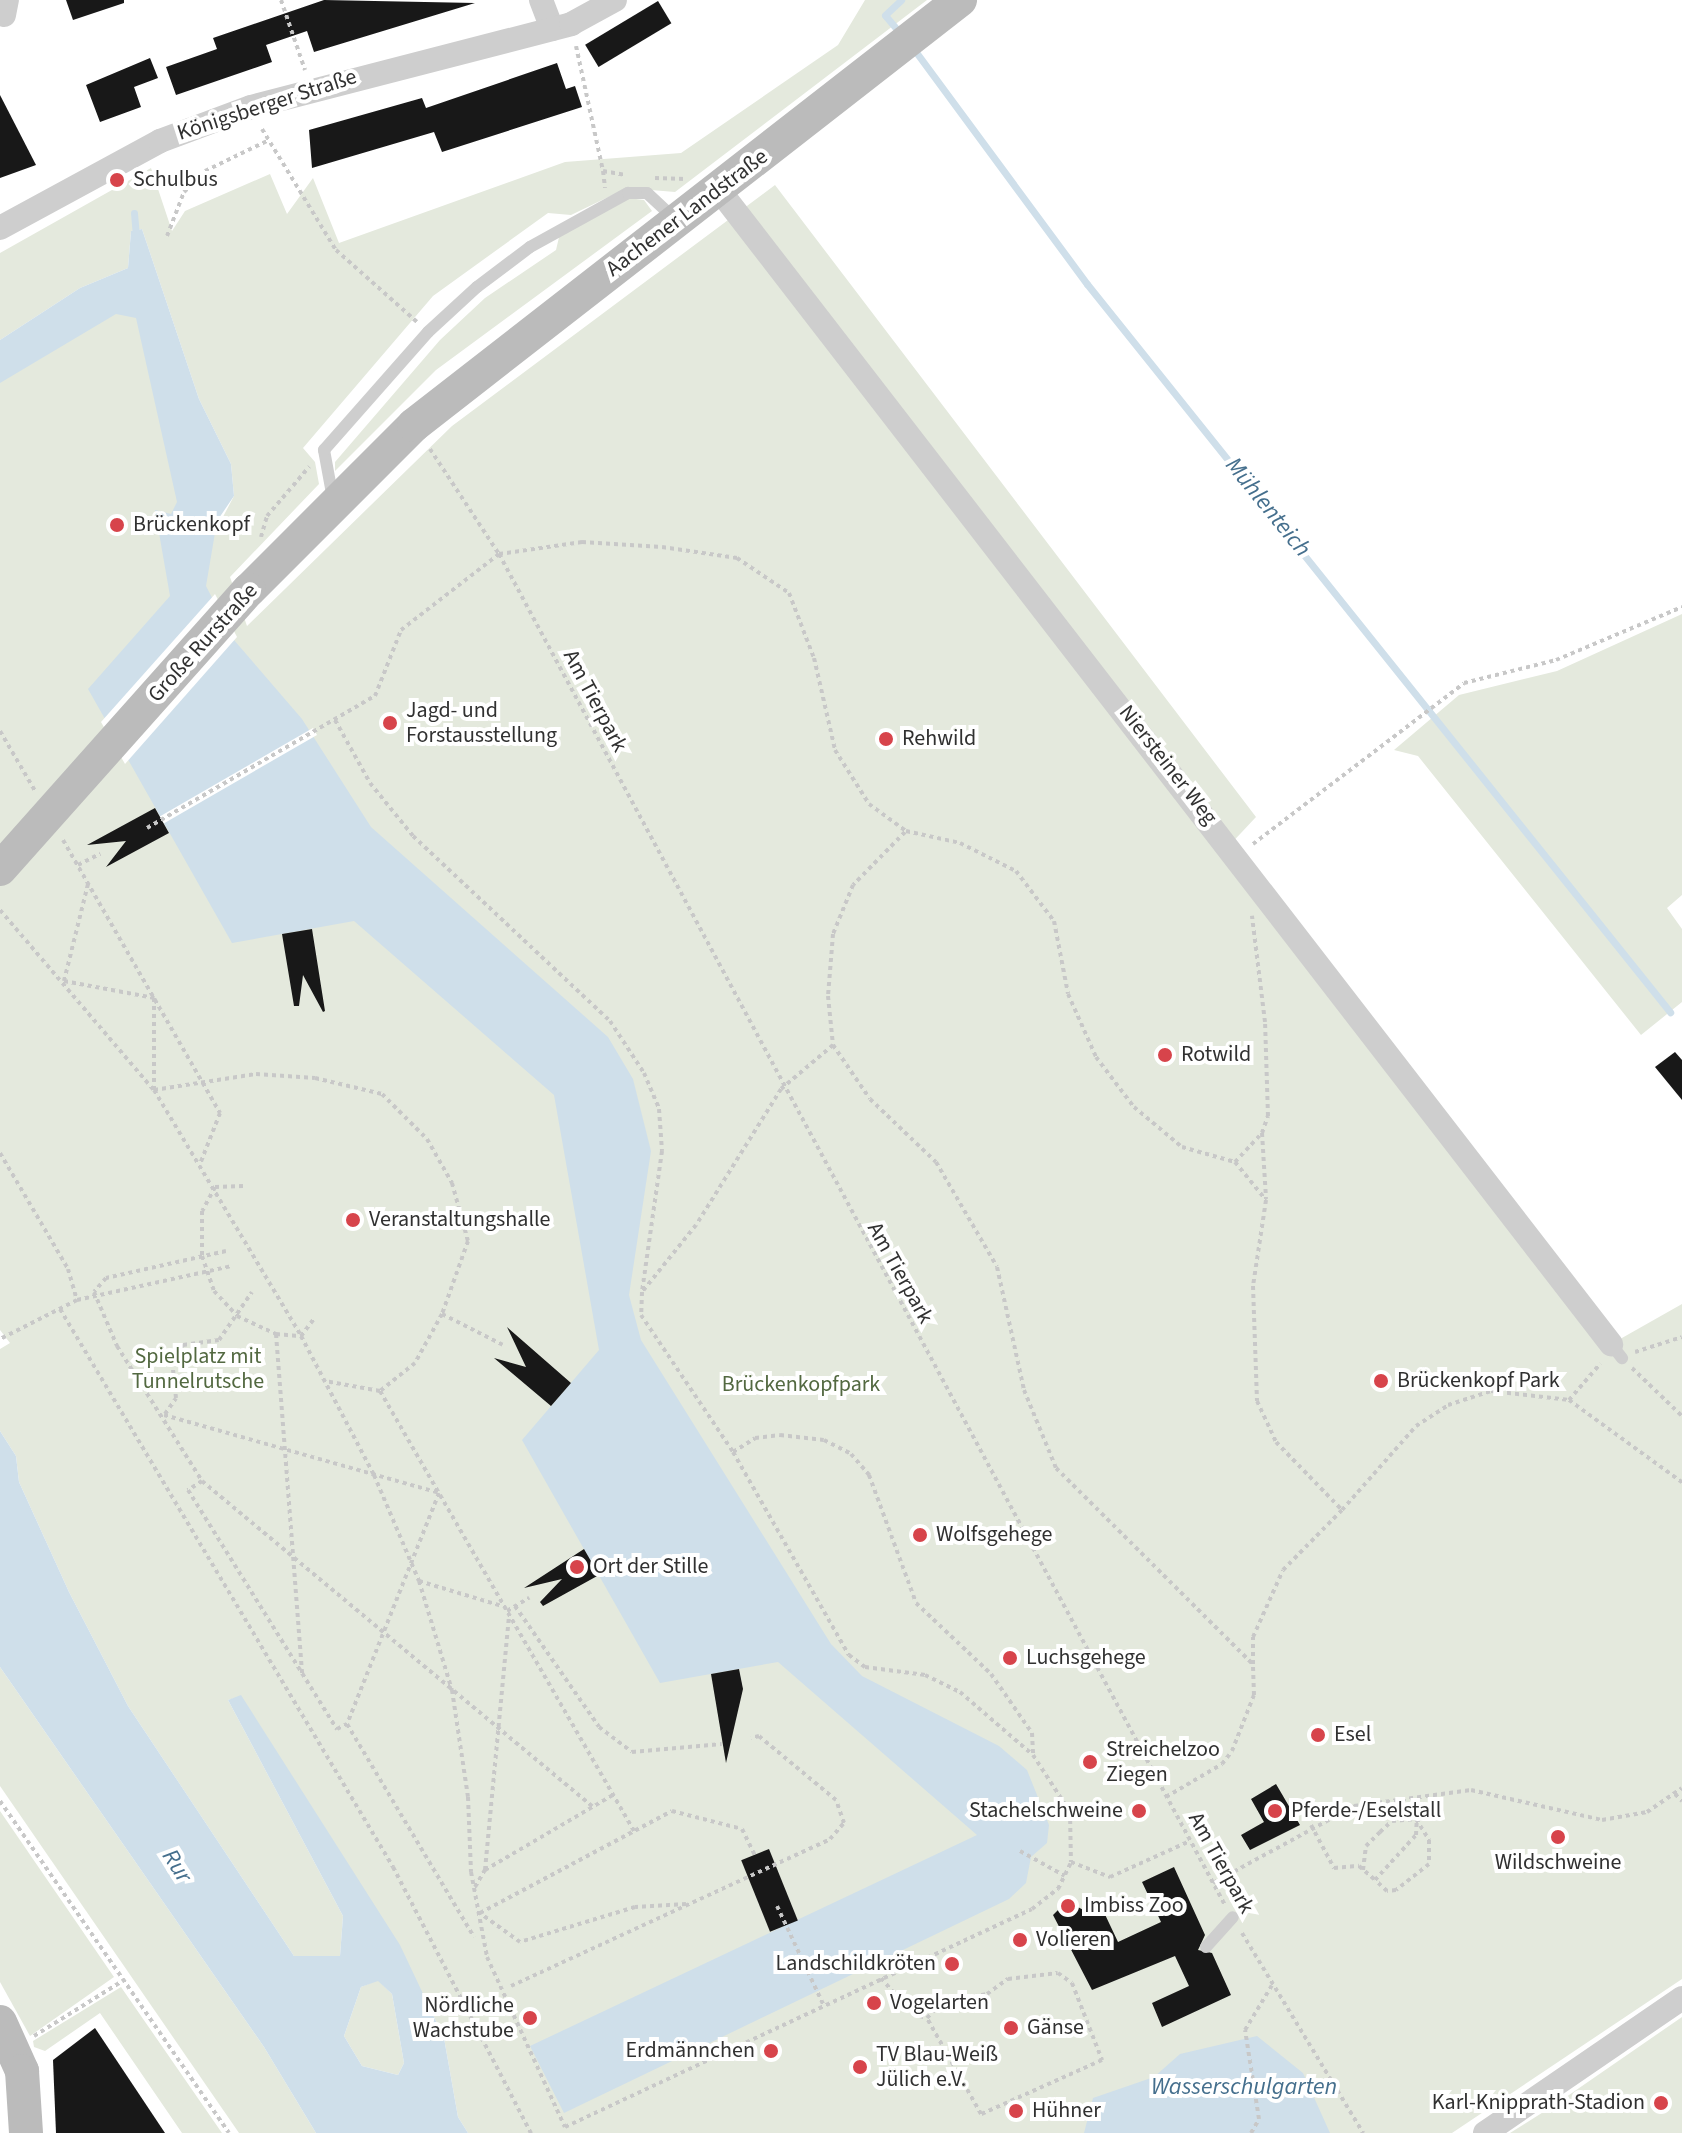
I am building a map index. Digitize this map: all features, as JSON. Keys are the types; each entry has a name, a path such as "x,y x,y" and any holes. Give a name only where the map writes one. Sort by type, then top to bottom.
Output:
{"main road":[{"name":"Aachener Landstraße","path":"414,425 677,221 707,184 909,43 960,0"},
{"name":"Große Rurstraße","path":"0,869 249,590 334,500 414,425"},
{"path":"8,2035 26,2133"}],"street":[{"path":"541,0 561,26"},
{"name":"Königsberger Straße","path":"0,228 147,148 251,107 311,88 561,26 615,0"},
{"name":"Niersteiner Weg","path":"707,184 1262,885 1617,1351"},
{"path":"1485,2133 1682,1998"}],"lane":[{"path":"334,500 324,450 428,332 530,247 606,201 647,193 677,221"},
{"path":"1206,1947 1233,1917"}],"path":[{"path":"281,0 311,88"},
{"path":"561,26 603,171 630,176"},
{"path":"251,107 267,141 336,250 428,332"},
{"path":"167,236 184,192 205,171 267,141"},
{"path":"644,179 707,184"},
{"name":"Am Tierpark","path":"414,425 499,554 781,1089 1188,1842 1363,2133"},
{"path":"258,549 267,516 324,450"},
{"path":"147,828 375,696 401,630 499,554 582,542 662,547 737,558 789,593 814,658 835,750 869,804 906,831 960,843 1016,871 1054,921 1068,994 1096,1057 1134,1107 1182,1147 1235,1162 1266,1200"},
{"path":"1238,855 1464,683 1556,660 1682,607"},
{"path":"0,910 64,981 154,1090 215,1187 301,1336 374,1475 419,1581 452,1690 474,1889 487,1957 509,2013 565,2127 1032,1909 1065,1876 1071,1862 1070,1812 1033,1755 960,1692 925,1675 865,1667 849,1655 733,1452 646,1325 642,1292 662,1151 659,1109 644,1073 610,1021 413,836 370,783 335,720"},
{"path":"0,731 39,798"},
{"path":"55,825 220,1113 200,1164"},
{"path":"906,831 853,885 833,934 828,996 833,1045 870,1099 936,1162 997,1267 1024,1390 1056,1468 1253,1664"},
{"path":"78,865 100,854"},
{"path":"64,981 88,884"},
{"path":"1262,885 1250,906 1265,1022 1268,1116 1262,1133 1266,1200 1253,1286 1257,1401 1276,1442 1342,1510"},
{"path":"64,981 154,998"},
{"path":"154,998 154,1090"},
{"path":"642,1292 696,1225 781,1089 833,1045"},
{"path":"154,1090 256,1074 315,1078 382,1094 427,1139 460,1212 468,1241 442,1314 415,1363 380,1391 325,1381"},
{"path":"1235,1162 1262,1133"},
{"path":"0,1153 61,1256 77,1300"},
{"path":"215,1187 243,1186"},
{"path":"215,1187 202,1211 202,1256 207,1272 237,1316 276,1334 301,1336"},
{"path":"94,1292 106,1278 226,1251"},
{"path":"0,1339 94,1292 232,1266"},
{"path":"94,1292 117,1346 202,1481 592,1806"},
{"path":"162,1416 176,1398 172,1360 183,1345 202,1337 219,1340 252,1292"},
{"path":"60,1309 79,1347 393,1867 531,2133"},
{"path":"442,1314 503,1345"},
{"path":"301,1336 314,1319"},
{"path":"276,1334 302,1676"},
{"path":"1617,1351 1682,1416"},
{"path":"380,1391 634,1831"},
{"path":"1166,1797 1222,1764 1232,1751 1254,1695 1253,1637 1283,1570 1342,1510 1416,1426 1448,1405 1491,1391 1569,1400 1682,1482"},
{"path":"162,1416 439,1493"},
{"path":"733,1452 755,1438 780,1435 824,1440 851,1454 869,1475 916,1603 964,1643 1001,1687 1032,1733 1033,1755"},
{"path":"202,1481 188,1490 337,1729 347,1724 381,1629 439,1493"},
{"path":"576,1572 584,1567"},
{"path":"419,1581 507,1610 529,1598"},
{"path":"515,1606 599,1727 632,1752 722,1744"},
{"path":"474,1889 485,1870 507,1610"},
{"path":"347,1724 474,1937"},
{"path":"511,1986 830,1839 844,1823 836,1800 759,1736 751,1738"},
{"path":"1212,1883 1311,1825 1354,1806 1471,1790 1602,1820 1647,1812 1682,1788"},
{"path":"1675,1794 1682,1801"},
{"path":"485,1870 613,1795"},
{"path":"1375,1880 1409,1845 1418,1795"},
{"path":"0,1801 229,2133"},
{"path":"480,1913 672,1811 742,1829 755,1856"},
{"path":"1363,1870 1366,1846 1380,1832 1392,1821 1416,1819"},
{"path":"1311,1825 1334,1868 1363,1870 1387,1891 1396,1890 1429,1864 1429,1840 1416,1819"},
{"path":"1071,1862 1110,1877 1188,1842"},
{"path":"1020,1851 1065,1876"},
{"path":"480,1913 520,1942 635,1907 686,1904"},
{"path":"777,1906 823,2004"},
{"path":"881,1978 912,2014 927,2018 981,2114 1102,2060 1072,1983 1058,1973 1008,1979 987,1994 942,2002 927,2018"},
{"path":"8,2035 124,1980"},
{"path":"1251,2133 1259,2119 1245,2030 1272,1985"},
{"path":"509,2013 515,2011"}],"green space":[{"name":"Brückenkopfpark","path":"865,0 927,0 675,192 627,188 571,215 548,213 433,296 303,448 315,462 319,484 230,577 247,626 452,426 775,185 1256,817 1226,849 1606,1347 1682,1304 1682,1979 1452,2133 468,2133 458,2117 444,2038 425,1998 235,1698 228,1700 343,1916 340,1956 294,1956 128,1706 69,1592 19,1482 16,1456 0,1431 0,1349 10,1343 0,1330 0,381 137,294 216,530 234,496 231,464 199,399 142,229 131,231 128,268 80,288 0,340 0,253 151,168 172,231 185,211 270,174 287,214 313,178 339,243 565,162 681,153 838,45"},
{"path":"628,198 644,200 652,211 436,370 335,471 335,462 440,340 485,298 556,250 560,233"},
{"path":"1682,614 1682,895 1667,908 1682,929 1682,1002 1641,1035 1418,756 1394,750 1459,695 1557,671"},
{"path":"0,1667 264,2047 316,2133 239,2133 0,1786"},
{"path":"0,1811 114,1977 30,2036 0,1982"},
{"path":"378,1980 392,1994 404,2063 398,2075 362,2066 344,2036 361,1987"},
{"path":"121,1987 222,2133 182,2133 100,2013 45,2051 34,2047 33,2041"},
{"path":"1682,2017 1682,2133 1510,2133 1556,2104"}],"water":[{"path":"142,229 199,399 231,464 234,496 217,521 206,586 234,640 302,719 371,827 608,1037 633,1079 651,1151 629,1295 641,1340 831,1644 862,1676 999,1746 1027,1770 1049,1825 1047,1843 1031,1857 1026,1883 1009,1899 564,2113 530,2046 977,1835 778,1662 660,1683 522,1440 599,1350 554,1095 354,921 232,943 88,689 170,596 155,510 171,514 177,502 136,318 116,314 0,383 0,340 80,288 128,268 131,231"},
{"name":"Rur","path":"0,1431 16,1456 19,1482 69,1592 128,1706 294,1956 340,1956 343,1916 228,1700 241,1695 400,1945 444,2038 458,2117 468,2133 316,2133 264,2047 0,1667","holes":["378,1981 392,1994 404,2063 398,2075 362,2066 344,2036 361,1987"]},
{"name":"Wasserschulgarten","path":"1257,2036 1303,2073 1330,2133 1084,2133 1093,2098 1154,2077 1180,2054"}],"pier":[{"path":"215,594 237,637 125,764 101,722"},
{"path":"313,728 317,735 164,823 160,816"}],"building":[{"path":"66,0 124,0 124,3 73,20"},
{"path":"324,0 475,3 314,52 307,31 266,45 272,62 176,95 166,67 217,49 213,38"},
{"path":"658,1 671,23 599,67 585,45"},
{"path":"150,58 158,78 134,87 141,107 100,122 86,85"},
{"path":"557,63 566,89 575,86 582,107 442,152 434,132 312,168 309,130 422,98 426,108"},
{"path":"0,95 36,165 0,178"},
{"path":"155,808 169,833 106,867 126,841 87,845"},
{"path":"312,929 323,1012 303,975 299,1006 294,1006 282,934"},
{"path":"1675,1052 1682,1060 1682,1100 1655,1067"},
{"path":"507,1327 571,1383 551,1406 494,1358 526,1367"},
{"path":"584,1549 599,1575 543,1606 540,1602 562,1579 524,1588"},
{"path":"739,1669 743,1689 726,1763 711,1674"},
{"name":"Pferde-/Eselstall","path":"1276,1784 1300,1825 1250,1850 1241,1835 1264,1822 1251,1799"},
{"path":"769,1849 798,1920 770,1932 741,1860"},
{"path":"1174,1867 1205,1935 1198,1950 1212,1953 1231,1995 1162,2027 1152,2003 1189,1986 1175,1956 1092,1990 1053,1915 1067,1901 1087,1912 1101,1906 1118,1942 1161,1922 1142,1882"},
{"path":"95,2028 165,2133 56,2133 53,2060"}],"waterway":[{"name":"Mühlenteich","path":"900,33 885,15 901,0"},
{"name":"Mühlenteich","path":"913,48 1087,284 1670,1012"},
{"path":"134,213 136,237"}],"place":[{"name":"Schulbus","path":"117,180"},
{"name":"Brückenkopf","path":"117,525"},
{"name":"Jagd- und Forstausstellung","path":"390,723"},
{"name":"Rehwild","path":"886,739"},
{"name":"Rotwild","path":"1165,1055"},
{"name":"Veranstaltungshalle","path":"353,1220"},
{"name":"Brückenkopf Park","path":"1381,1381"},
{"name":"Wolfsgehege","path":"920,1535"},
{"name":"Ort der Stille","path":"577,1567"},
{"name":"Luchsgehege","path":"1010,1658"},
{"name":"Esel","path":"1318,1735"},
{"name":"Streichelzoo Ziegen","path":"1090,1762"},
{"name":"Stachelschweine","path":"1139,1811"},
{"name":"Pferde-/Eselstall","path":"1275,1811"},
{"name":"Wildschweine","path":"1558,1837"},
{"name":"Imbiss Zoo","path":"1068,1906"},
{"name":"Volieren","path":"1020,1940"},
{"name":"Landschildkröten","path":"952,1964"},
{"name":"Vogelarten","path":"874,2003"},
{"name":"Nördliche Wachstube","path":"530,2018"},
{"name":"Gänse","path":"1011,2028"},
{"name":"Erdmännchen","path":"771,2051"},
{"name":"TV Blau-Weiß Jülich e.V.","path":"860,2067"},
{"name":"Karl-Knipprath-Stadion","path":"1661,2103"},
{"name":"Hühner","path":"1016,2111"}],"park label":[{"name":"Spielplatz mit Tunnelrutsche","path":"198,1368"}]}
